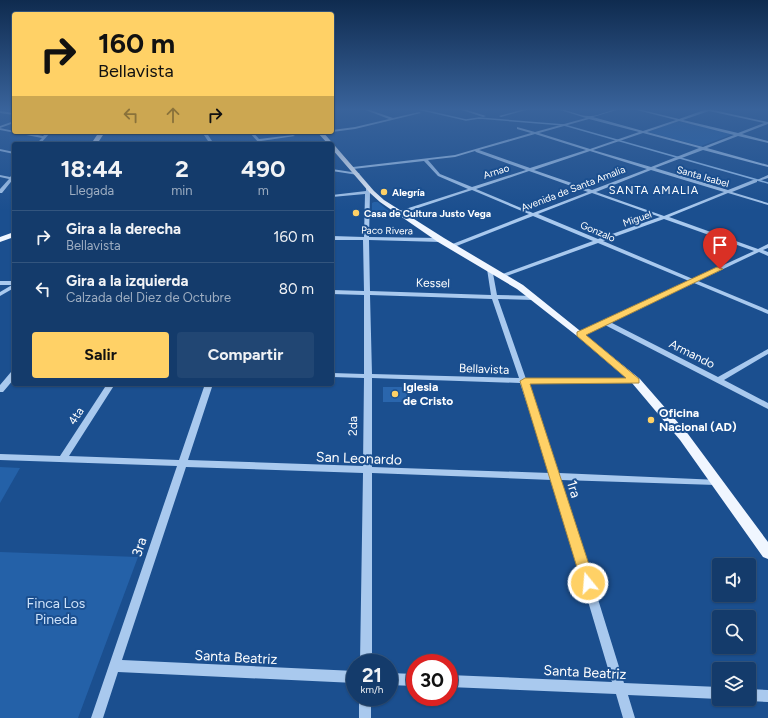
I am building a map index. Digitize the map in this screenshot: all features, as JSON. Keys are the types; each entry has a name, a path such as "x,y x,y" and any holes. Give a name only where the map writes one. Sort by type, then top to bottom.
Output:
{"main road":[{"path":"334,148 358,174 370,193 398,213 502,276 534,298 636,381 684,437 768,552"},
{"path":"0,240 12,235"}],"street":[{"path":"353,168 425,160 477,151 506,143"},
{"name":"Santa Isabel","path":"564,143 654,171 768,204"},
{"name":"Arnao","path":"398,213 613,143"},
{"path":"681,143 768,166"},
{"name":"Avenida de Santa Amalia","path":"454,247 654,171 702,148 717,143"},
{"name":"Avenida de Santa Amalia","path":"454,247 532,214 674,159 686,158 727,143"},
{"path":"0,150 12,153"},
{"path":"477,151 768,254"},
{"name":"Gonzalo","path":"425,160 439,175 768,312"},
{"path":"334,170 358,174"},
{"path":"0,176 12,177"},
{"name":"Miguel","path":"502,276 665,217 768,176"},
{"path":"0,192 12,178"},
{"path":"347,195 370,193"},
{"path":"334,196 370,193"},
{"name":"2da","path":"366,654 368,376 366,239 370,193"},
{"name":"Paco Rivera","path":"334,238 441,240"},
{"path":"580,334 768,246"},
{"name":"1ra","path":"490,269 494,296 525,381 556,477 629,718"},
{"path":"0,283 12,283"},
{"path":"0,294 12,287"},
{"name":"Kessel","path":"334,292 534,298"},
{"name":"Armando","path":"606,323 768,406"},
{"path":"719,380 768,351"},
{"name":"Bellavista","path":"334,375 525,381 636,381"},
{"path":"0,390 12,376"},
{"name":"4ta","path":"62,460 110,386"},
{"name":"3ra","path":"97,718 208,386"},
{"name":"San Leonardo","path":"0,457 181,465 716,482"},
{"name":"Santa Beatriz","path":"115,666 346,677"},
{"name":"Santa Beatriz","path":"458,681 712,693"},
{"path":"756,695 768,696"},
{"path":"365,706 365,718"}],"green space":[{"path":"688,143 710,143 701,146"},
{"path":"378,202 391,213 372,217 372,203"},
{"path":"0,467 20,468 0,503"},
{"name":"Finca Los Pineda","path":"0,552 138,557 78,718 0,718"}],"building":[{"name":"Iglesia de Cristo","path":"383,387 407,387 407,402 383,402"}],"waterway":[{"path":"626,143 768,183"}],"place":[{"name":"Alegría","path":"384,192"},
{"name":"Casa de Cultura Justo Vega","path":"356,213"},
{"name":"Iglesia de Cristo","path":"395,394"},
{"name":"Oficina Nacional (AD)","path":"651,420"}],"district":[{"name":"SANTA AMALIA","path":"654,190"}],"route":[{"path":"588,583 525,381 636,381 580,334 720,269"}]}
